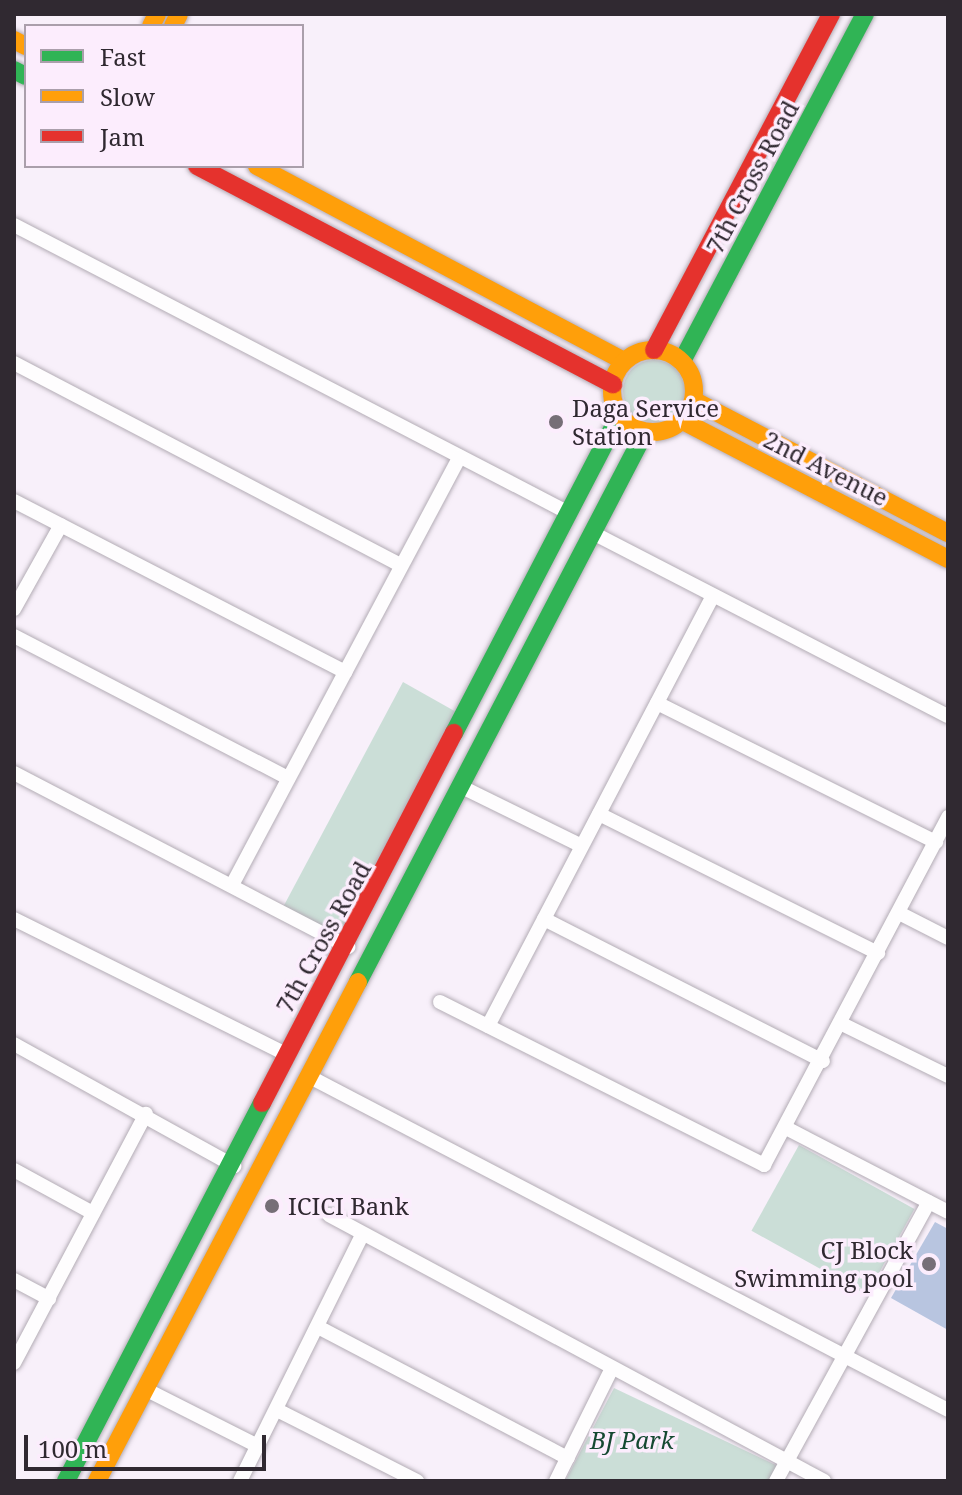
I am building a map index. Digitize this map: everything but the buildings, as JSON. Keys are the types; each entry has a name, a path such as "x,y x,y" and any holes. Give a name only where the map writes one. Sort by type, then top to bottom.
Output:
{"street":[{"name":"7th Cross Road","path":"654,350 831,14"},
{"name":"7th Cross Road","path":"682,361 865,14"},
{"path":"201,168 613,384"},
{"path":"261,168 624,361"},
{"path":"14,225 569,513"},
{"path":"654,350 682,361 695,401 681,420 645,432 620,414 613,384 624,361 654,350"},
{"path":"14,363 400,565"},
{"name":"2nd Avenue","path":"695,401 948,533"},
{"name":"7th Cross Road","path":"66,1481 234,1166 286,1054 348,947 620,414"},
{"name":"2nd Avenue","path":"681,420 948,559"},
{"name":"7th Cross Road","path":"98,1478 645,432"},
{"path":"232,885 460,457"},
{"path":"14,501 345,672"},
{"path":"14,609 61,525"},
{"path":"593,533 948,716"},
{"path":"488,1026 580,845 713,596"},
{"path":"14,636 288,778"},
{"path":"657,703 936,842"},
{"path":"14,773 348,947"},
{"path":"460,786 580,845"},
{"path":"599,814 878,953"},
{"path":"440,1002 758,1164 769,1161 948,817"},
{"path":"899,913 948,938"},
{"path":"14,919 286,1054"},
{"path":"544,919 823,1061"},
{"path":"311,1012 336,1025"},
{"path":"842,1024 948,1076"},
{"path":"14,1044 146,1114 234,1166"},
{"path":"310,1077 948,1410"},
{"path":"14,1363 146,1114"},
{"path":"788,1129 948,1212"},
{"path":"14,1170 93,1213"},
{"path":"776,1481 929,1202"},
{"path":"329,1215 361,1237 824,1481"},
{"path":"198,1233 222,1244"},
{"path":"240,1481 279,1411 361,1237"},
{"path":"14,1280 49,1299"},
{"path":"318,1327 568,1458"},
{"path":"556,1481 611,1370"},
{"path":"145,1389 258,1446"},
{"path":"279,1411 417,1481"},
{"path":"77,1461 98,1478"}],"green space":[{"path":"648,360 660,360 676,369 683,379 683,403 676,413 660,422 648,422 628,408 623,397 623,385 637,365"},
{"path":"403,682 458,713 341,930 324,934 281,911"},
{"path":"799,1145 914,1209 867,1295 751,1231"},
{"name":"BJ Park","path":"614,1388 780,1467 773,1481 565,1481"}],"water":[{"name":"CJ Block Swimming pool","path":"935,1222 948,1229 948,1330 891,1298"}],"traffic: fast":[{"path":"682,361 865,14"},
{"path":"14,70 24,75"},
{"path":"454,733 620,414"},
{"path":"358,982 645,432"},
{"path":"66,1481 262,1103"}],"traffic: slow":[{"path":"152,24 157,14"},
{"path":"174,24 179,14"},
{"path":"14,40 24,45"},
{"path":"261,168 624,361"},
{"path":"653,350 669,353 682,362 691,375 694,391 691,407 682,420 669,429 653,432 637,429 624,420 615,407 612,391 615,375 624,362 637,353 653,350"},
{"path":"695,401 948,533"},
{"path":"681,420 948,559"},
{"path":"97,1481 358,982"}],"traffic: jam":[{"path":"654,350 831,14"},
{"path":"201,168 613,384"},
{"path":"262,1103 454,733"}],"place":[{"name":"Daga Service Station","path":"556,422"},
{"name":"ICICI Bank","path":"272,1206"},
{"name":"CJ Block Swimming pool","path":"929,1264"}]}
